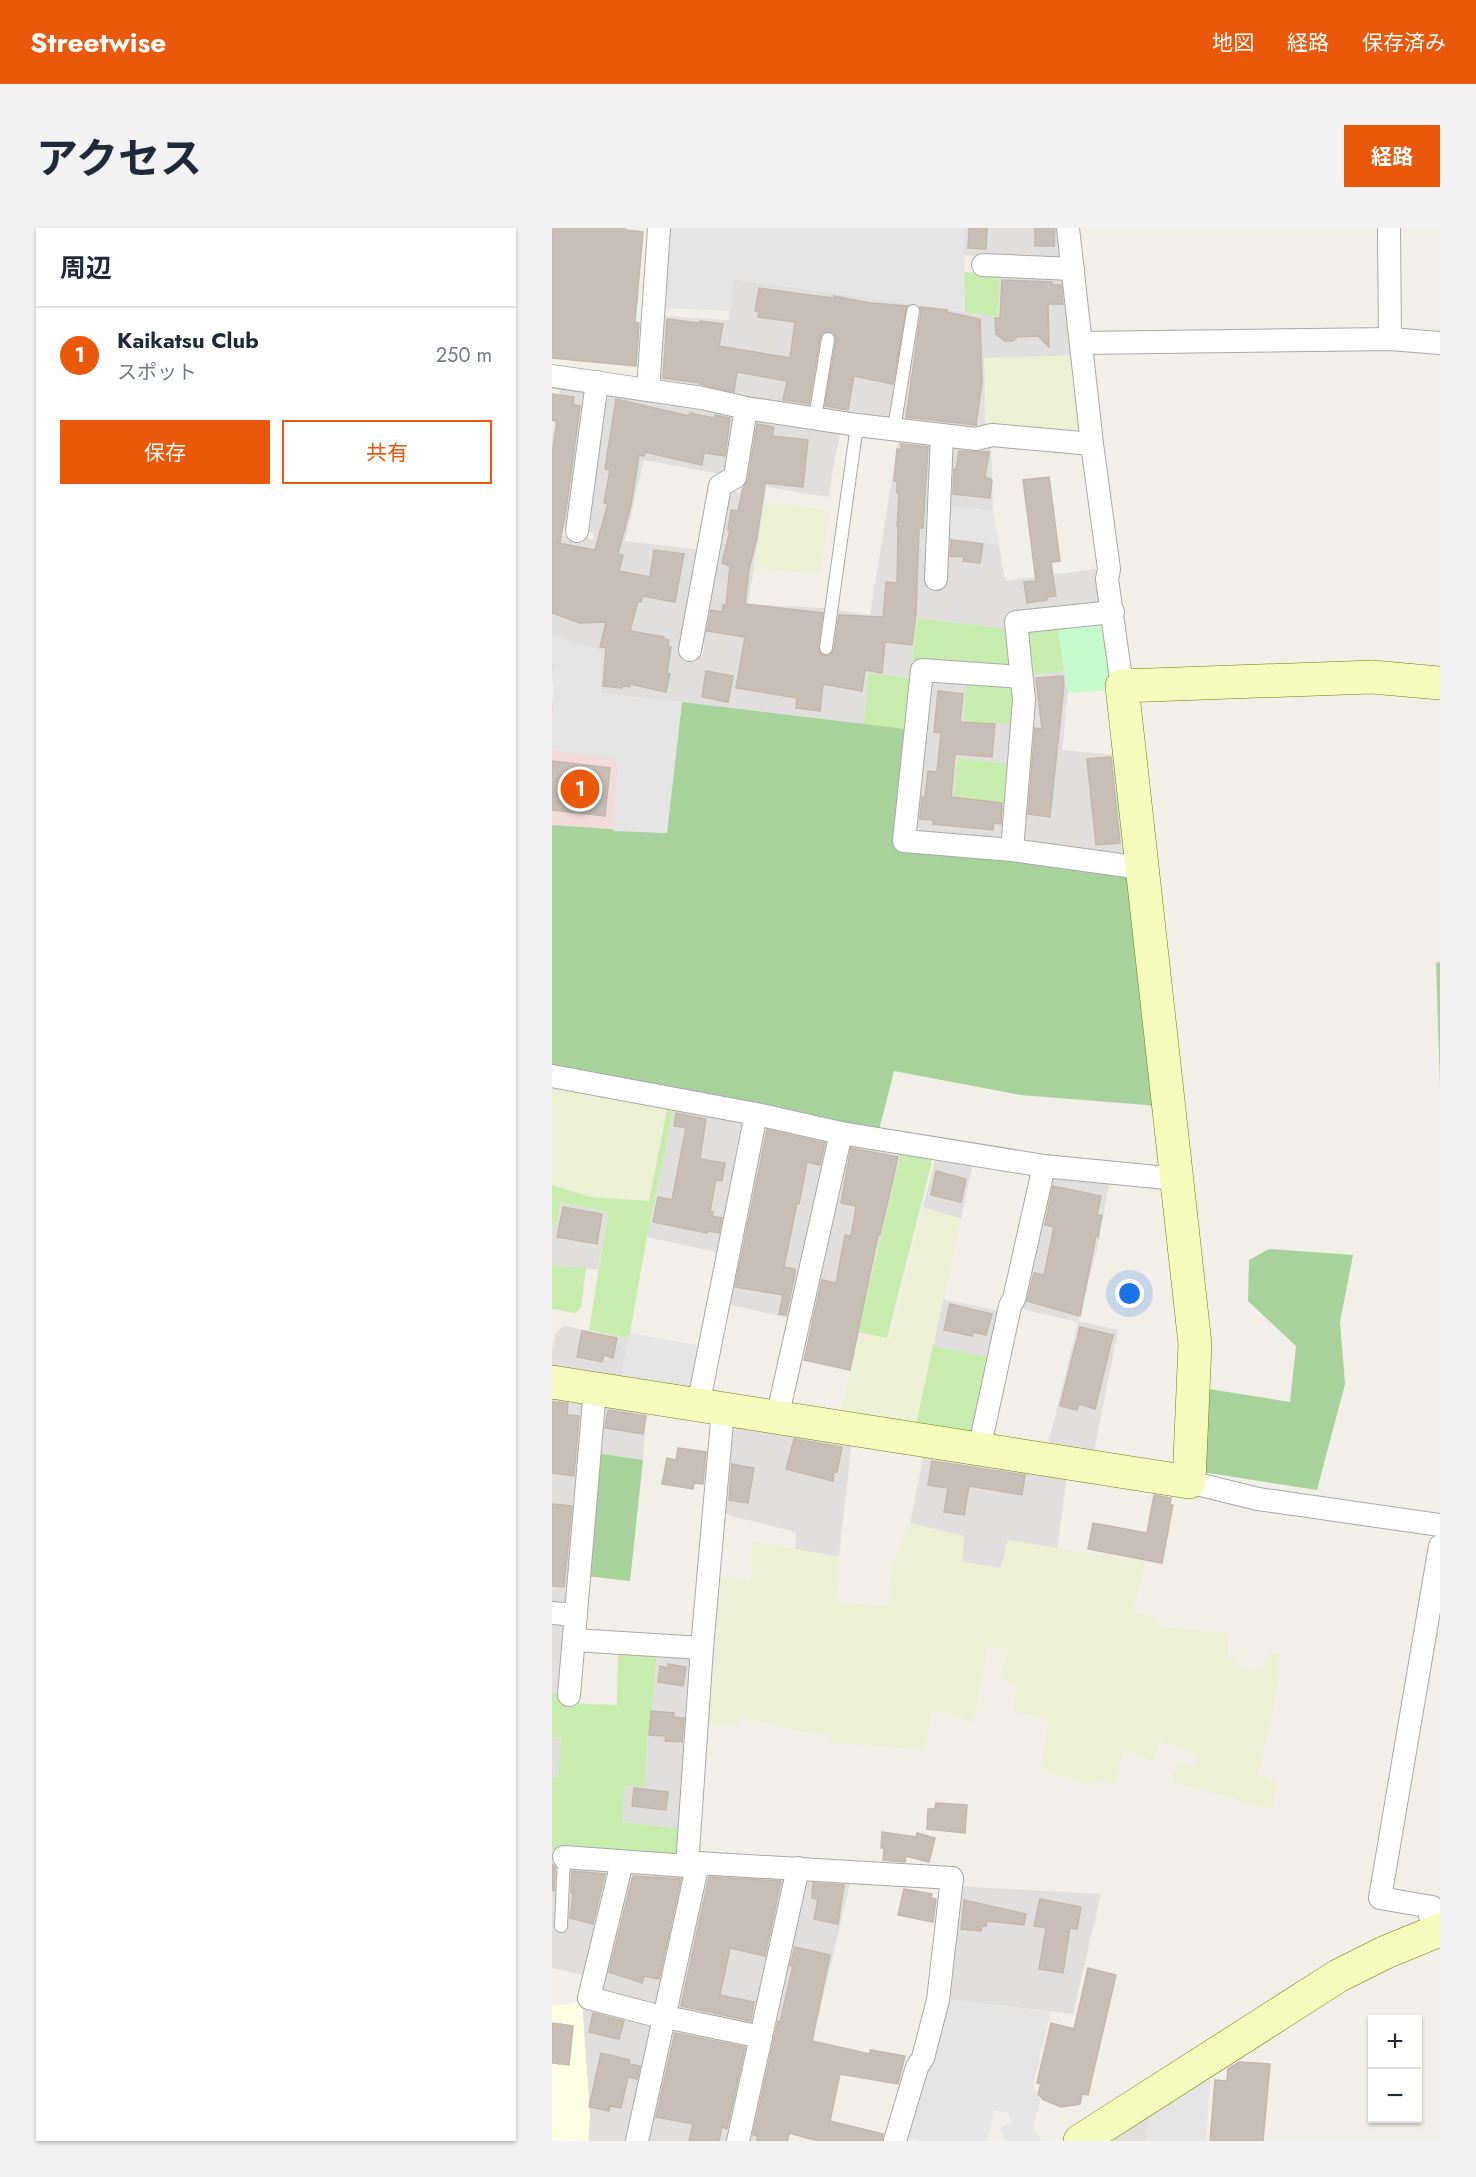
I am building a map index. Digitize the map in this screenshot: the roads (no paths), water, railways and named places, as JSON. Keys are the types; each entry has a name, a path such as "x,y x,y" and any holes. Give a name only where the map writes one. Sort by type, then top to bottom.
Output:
{"street":[{"path":"648,390 659,228"},
{"path":"1068,228 1092,444 1109,569 1107,579 1122,686 1195,1344 1189,1482"},
{"path":"1389,228 1390,339"},
{"path":"983,265 1073,269"},
{"path":"1081,343 1390,339 1440,343"},
{"path":"552,376 702,398 746,408 894,429 976,439 992,435 1092,444"},
{"path":"577,531 597,382"},
{"path":"690,650 720,486 735,477 746,408"},
{"path":"936,579 942,435"},
{"path":"1012,850 1024,700 1016,622 1113,612"},
{"path":"1021,677 922,670 904,841 1012,850 1142,868"},
{"path":"1122,686 1372,677 1440,683"},
{"path":"552,1076 756,1114 841,1133 1044,1166 1177,1179"},
{"path":"638,2141 665,2018 693,1864 710,1408 756,1114"},
{"path":"777,1418 841,1133"},
{"path":"980,1450 1010,1306 1014,1299 1044,1166"},
{"path":"552,1382 1189,1482 1258,1500 1440,1525"},
{"path":"569,1695 595,1389"},
{"path":"1080,2141 1338,1976 1386,1952 1439,1931 1430,1916 1432,1907 1380,1898 1440,1546"},
{"path":"552,1613 576,1615"},
{"path":"574,1640 702,1648"},
{"path":"564,1857 622,1862 798,1868 952,1878 938,2000 923,2058 917,2067 895,2141"},
{"path":"622,1862 589,1998 665,2018 761,2037"},
{"path":"738,2141 798,1868"}],"lane":[{"path":"894,429 913,311"},
{"path":"815,418 828,339"},
{"path":"826,648 857,424"},
{"path":"561,1926 564,1857"}],"place":[{"name":"Kaikatsu Club","path":"580,789"}]}
